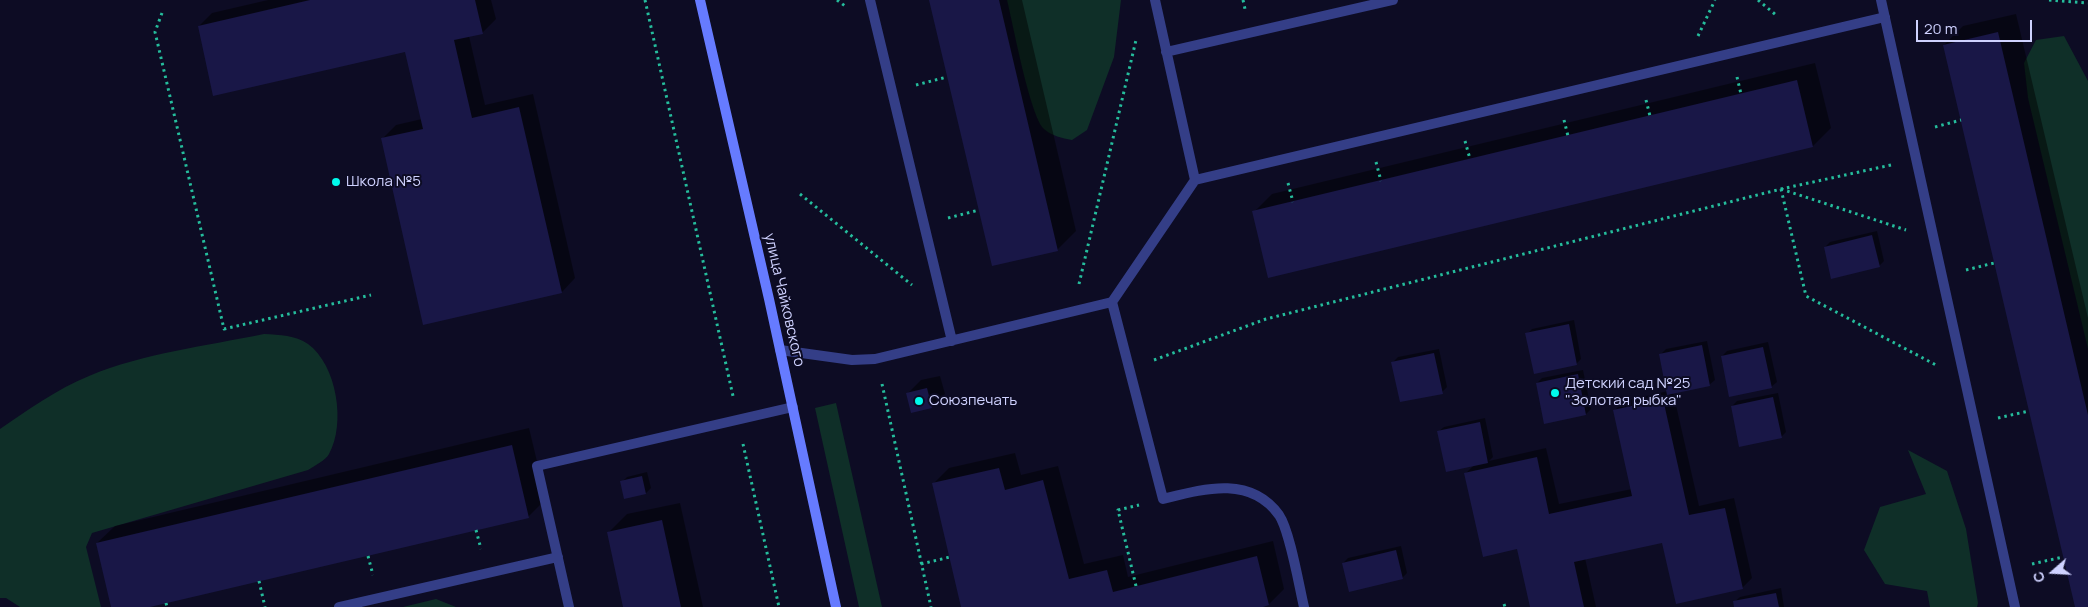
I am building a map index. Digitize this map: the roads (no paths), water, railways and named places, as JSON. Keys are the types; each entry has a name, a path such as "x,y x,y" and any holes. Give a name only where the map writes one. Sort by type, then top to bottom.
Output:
{"main road":[{"name":"улица Чайковского","path":"700,0 780,350 836,607"}],"lane":[{"path":"870,0 952,341"},
{"path":"1154,0 1195,180"},
{"path":"1166,52 1393,0"},
{"path":"1881,0 2016,607"},
{"path":"780,350 852,360 875,359 1112,302 1195,180 1885,17"},
{"path":"1112,302 1163,498 1218,487 1241,488 1263,500 1279,516 1288,538 1304,607"},
{"path":"569,607 537,466 792,407"},
{"path":"339,607 558,557"}],"place":[{"name":"Школа №5","path":"336,182"},
{"name":"Детский сад №25 \"Золотая рыбка\"","path":"1555,393"},
{"name":"Союзпечать","path":"919,401"}]}
